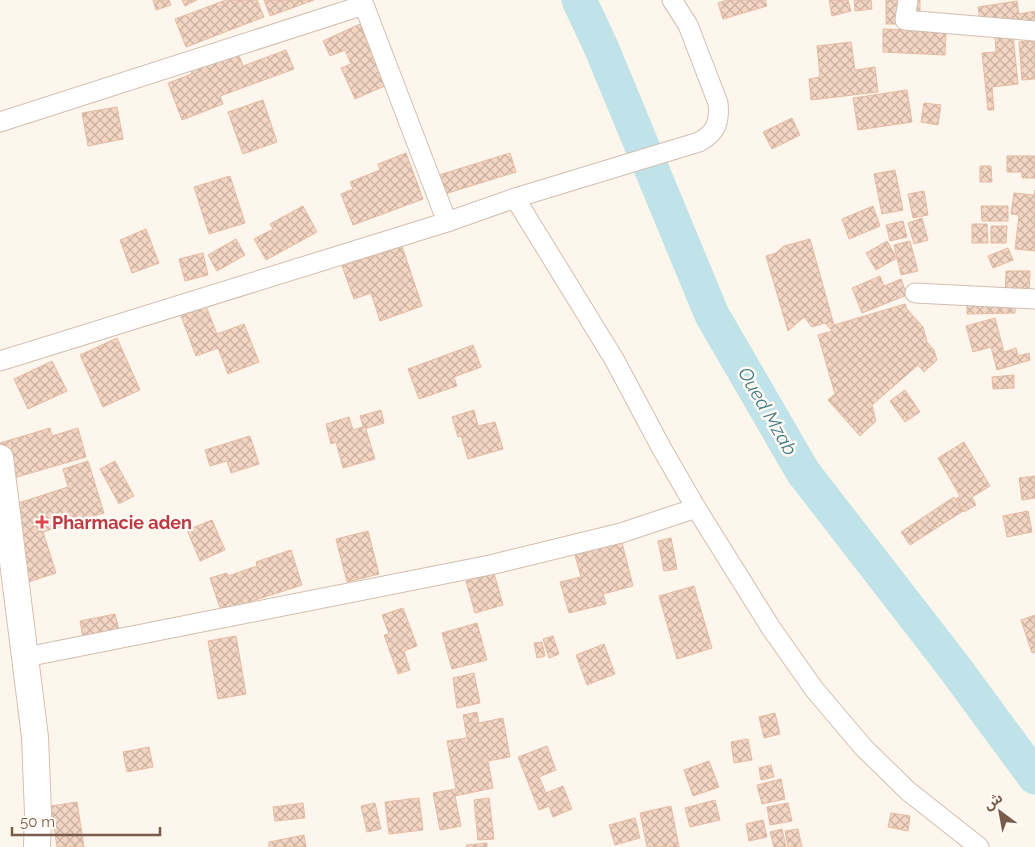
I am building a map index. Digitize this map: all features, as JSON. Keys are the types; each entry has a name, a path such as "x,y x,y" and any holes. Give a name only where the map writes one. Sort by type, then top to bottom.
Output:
{"main road":[{"path":"0,458 35,737 38,814 37,847"}],"street":[{"path":"0,361 447,222 515,198 710,137 716,127 719,114 718,103 688,26 672,0"},
{"path":"908,0 905,20 1035,31"},
{"path":"0,122 363,3 447,222"},
{"path":"515,198 614,359 696,508 766,620 820,696 863,747 902,785 979,847"},
{"path":"915,293 1035,298"},
{"path":"26,657 490,565 622,532 696,508"}],"building":[{"path":"153,0 169,0 171,5 156,10"},
{"path":"182,0 197,0 185,6"},
{"path":"226,0 257,0 264,17 186,47 175,19"},
{"path":"264,0 314,0 270,16"},
{"path":"728,0 765,0 767,6 723,19 718,3"},
{"path":"829,0 848,0 851,11 832,16"},
{"path":"854,0 871,0 872,9 855,11"},
{"path":"886,0 920,0 920,24 886,24"},
{"path":"1017,1 1019,14 1035,11 1035,36 982,33 978,7"},
{"path":"360,24 387,85 355,99 341,68 351,64 345,50 330,56 323,41"},
{"path":"883,29 946,31 945,55 883,52"},
{"path":"1013,35 1018,84 992,87 994,110 988,110 982,53 996,52 995,37"},
{"path":"1035,40 1035,79 1022,80 1019,42"},
{"path":"851,42 855,70 875,67 878,92 811,100 809,79 820,77 817,46"},
{"path":"237,50 243,66 286,50 294,69 220,96 223,104 182,120 168,83 192,74 190,67"},
{"path":"907,90 912,122 858,130 853,98"},
{"path":"263,100 277,142 243,154 228,112"},
{"path":"924,103 941,105 938,125 921,122"},
{"path":"117,107 123,139 88,146 82,113"},
{"path":"792,118 800,135 772,149 763,132"},
{"path":"406,153 423,199 353,225 341,194 353,189 350,182 380,170 378,164"},
{"path":"510,153 516,172 445,194 439,175"},
{"path":"1007,156 1035,156 1035,178 1022,178 1022,172 1007,172"},
{"path":"980,166 991,166 992,182 980,182"},
{"path":"895,170 903,210 882,214 874,174"},
{"path":"230,176 245,223 209,234 194,187"},
{"path":"1035,190 1035,251 1015,249 1019,215 1011,214 1014,193 1034,195"},
{"path":"924,191 928,215 913,218 908,194"},
{"path":"303,206 317,232 266,260 254,239 273,229 270,224"},
{"path":"873,206 880,226 849,239 842,219"},
{"path":"981,206 1008,206 1008,221 982,221"},
{"path":"922,218 928,240 914,244 908,223"},
{"path":"903,221 907,237 890,241 886,225"},
{"path":"972,224 987,224 988,243 972,243"},
{"path":"991,226 1007,226 1006,243 991,243"},
{"path":"146,229 159,263 132,273 120,240"},
{"path":"236,239 245,255 217,271 208,255"},
{"path":"810,239 834,325 905,304 907,309 923,327 927,342 934,350 937,360 924,372 918,365 872,405 876,421 860,436 828,400 835,394 818,335 832,331 825,323 812,327 804,317 788,331 766,256 776,253 784,246"},
{"path":"887,241 897,258 876,270 866,253"},
{"path":"910,241 918,271 901,275 894,245"},
{"path":"402,246 422,306 380,321 371,293 354,299 342,266"},
{"path":"1008,248 1013,260 993,268 988,256"},
{"path":"203,253 208,275 185,281 179,259"},
{"path":"1006,271 1030,271 1029,296 1005,295"},
{"path":"880,276 884,286 901,279 907,295 862,313 852,288"},
{"path":"1015,300 1015,313 967,314 967,302"},
{"path":"206,306 217,334 244,324 259,362 228,374 218,348 196,356 181,316"},
{"path":"995,318 1004,352 1016,348 1018,356 1029,353 1030,360 997,370 991,347 973,352 966,326"},
{"path":"117,338 140,390 103,407 80,355"},
{"path":"473,345 481,367 454,377 457,386 419,399 408,369"},
{"path":"52,361 67,391 28,409 14,379"},
{"path":"1014,375 1014,388 993,389 992,377"},
{"path":"905,390 920,412 905,422 890,401"},
{"path":"381,410 384,423 364,429 360,416"},
{"path":"474,410 478,426 495,422 503,449 468,459 461,436 458,437 452,417"},
{"path":"349,417 353,430 365,426 375,459 343,468 336,442 331,444 326,424"},
{"path":"50,428 52,436 78,428 86,457 10,479 0,443"},
{"path":"250,436 259,464 231,473 227,461 210,466 205,450"},
{"path":"964,442 990,486 972,497 976,505 964,512 956,499 960,496 938,458"},
{"name":"Pharmacie aden","path":"88,461 104,513 43,532 56,573 16,586 6,507 68,487 63,469"},
{"path":"115,461 134,496 119,504 100,469"},
{"path":"1035,476 1035,498 1022,500 1019,478"},
{"path":"954,497 963,511 910,545 901,532"},
{"path":"1028,511 1032,532 1007,537 1003,516"},
{"path":"212,520 225,550 200,561 187,530"},
{"path":"368,531 379,574 347,582 336,539"},
{"path":"671,538 677,569 664,571 658,541"},
{"path":"621,539 633,586 603,594 606,604 569,613 560,582 581,577 575,555 592,550 591,547"},
{"path":"291,550 302,585 221,611 210,578 227,573 228,576 257,566 256,562"},
{"path":"494,573 503,605 475,613 466,581"},
{"path":"694,586 712,648 677,659 659,596"},
{"path":"403,608 417,646 404,651 410,670 398,674 384,635 389,634 382,615"},
{"path":"115,614 119,630 83,638 80,621"},
{"path":"1035,615 1035,652 1032,653 1021,620"},
{"path":"477,623 487,660 452,669 442,633"},
{"path":"236,636 246,694 218,699 208,641"},
{"path":"553,636 559,654 549,658 543,639"},
{"path":"542,642 545,656 537,658 534,643"},
{"path":"604,644 615,674 587,685 576,655"},
{"path":"474,673 480,703 457,708 453,678"},
{"path":"477,712 479,723 503,718 510,757 488,761 493,788 455,796 461,826 440,830 433,793 456,789 447,741 467,738 463,715"},
{"path":"775,713 780,734 764,738 759,717"},
{"path":"748,739 752,760 734,763 731,742"},
{"path":"547,746 556,770 539,777 546,793 563,786 572,809 553,817 549,806 539,810 518,757"},
{"path":"149,747 153,767 127,772 123,752"},
{"path":"709,761 719,787 693,796 684,770"},
{"path":"771,765 774,777 761,780 759,768"},
{"path":"781,779 785,799 762,804 757,785"},
{"path":"419,798 423,830 389,834 385,802"},
{"path":"489,798 494,839 478,840 474,800"},
{"path":"715,800 720,820 690,827 685,808"},
{"path":"77,802 84,847 57,847 51,806"},
{"path":"303,803 305,818 275,821 273,807"},
{"path":"375,803 381,829 367,832 361,806"},
{"path":"788,803 792,821 770,825 767,807"},
{"path":"671,806 679,847 647,847 640,813"},
{"path":"891,813 910,816 908,831 888,827"},
{"path":"635,818 640,838 615,845 609,825"},
{"path":"763,820 767,837 749,841 746,824"},
{"path":"782,829 786,847 774,847 770,832"},
{"path":"798,829 802,847 788,847 785,831"},
{"path":"304,835 306,847 269,847 269,842"},
{"path":"487,843 487,847 467,847 466,845"}],"waterway":[{"name":"Oued Mzab","path":"579,0 601,47 712,315 803,472 954,667 1035,777"}],"place":[{"name":"Pharmacie aden","path":"42,522"}]}
